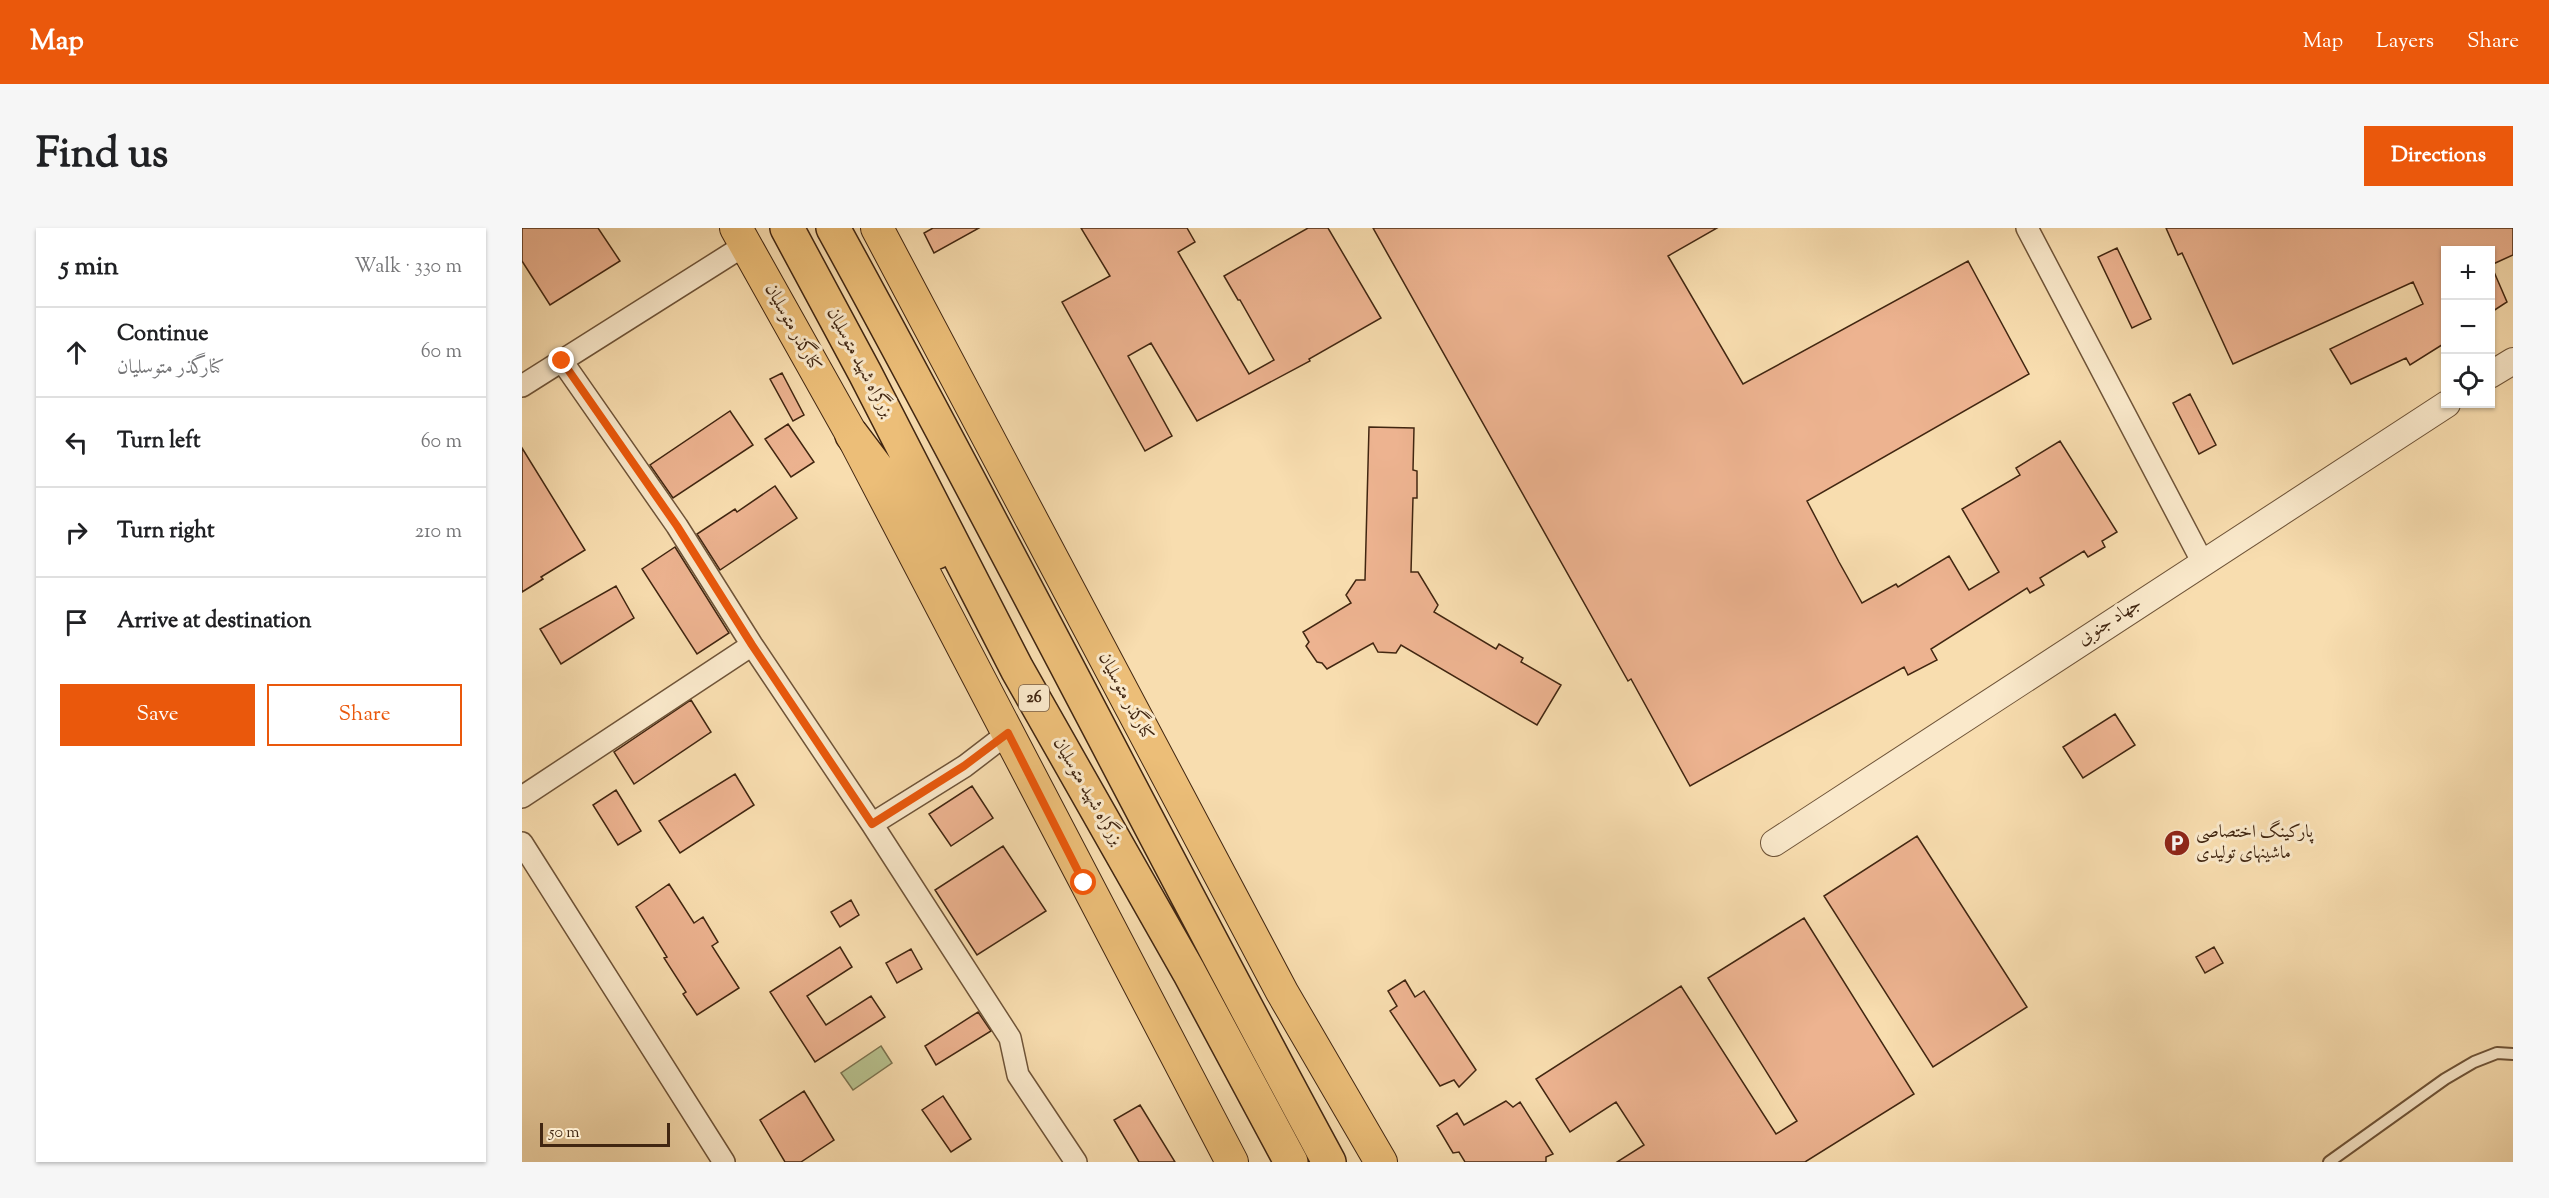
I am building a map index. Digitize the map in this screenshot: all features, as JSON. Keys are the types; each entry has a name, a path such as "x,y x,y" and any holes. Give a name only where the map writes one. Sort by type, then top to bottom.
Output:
{"highway":[{"name":"بزرگراه شهید متوسلیان","path":"787,228 865,373 1017,669 1189,972 1291,1162"},
{"name":"بزرگراه شهید متوسلیان","path":"833,228 904,357 1239,997 1329,1162"},
{"path":"848,228 904,357"},
{"path":"852,435 904,504 1017,669"}],"main road":[{"name":"کنارگذر متوسلیان","path":"877,228 1293,1011 1381,1162"},
{"name":"کنارگذر متوسلیان","path":"741,236 852,435 1084,883 1232,1162"},
{"path":"1084,883 1140,960 1253,1162"},
{"path":"1293,1011 1368,1162"}],"street":[{"path":"2028,228 2202,561"},
{"path":"522,386 562,361 741,236"},
{"path":"562,361 677,526 752,645 872,824 1010,1038 1018,1075 1076,1162"},
{"path":"2495,372 2513,361"},
{"name":"جهاد جنوبی","path":"1774,843 2202,561 2441,408"},
{"path":"522,797 752,645"},
{"path":"872,824 964,766 1008,733"},
{"path":"522,843 724,1162"}],"lane":[{"path":"2329,1162 2445,1079 2474,1062 2497,1053 2513,1054"}],"green space":[{"path":"881,1046 892,1063 853,1090 841,1073"}],"building":[{"path":"522,228 598,228 620,261 550,305 522,261"},
{"path":"933,228 979,228 934,253 924,233"},
{"path":"1081,228 1187,228 1195,242 1178,252 1249,374 1274,360 1224,276 1308,228 1328,228 1381,318 1309,359 1310,361 1197,421 1151,343 1128,356 1172,436 1145,451 1062,302 1110,276"},
{"path":"1373,228 1717,228 1668,256 1743,384 1968,261 2029,374 1807,501 1839,562 1862,603 1896,584 1898,587 1949,556 1969,590 1999,572 1962,509 2020,475 2016,468 2060,441 2117,532 2102,541 2105,547 2088,557 2084,551 2040,578 2044,585 2030,593 2027,588 1931,649 1937,660 1908,675 1904,667 1690,786 1631,679 1628,681"},
{"path":"2166,228 2513,228 2513,255 2495,263 2495,246 2441,246 2441,346 2410,365 2406,358 2351,384 2330,349 2423,304 2413,282 2233,364 2182,253 2178,255"},
{"path":"2117,248 2151,319 2132,328 2098,257"},
{"path":"2495,274 2507,302 2495,310"},
{"path":"782,373 804,415 793,421 770,379"},
{"path":"2190,394 2216,445 2199,454 2173,403"},
{"path":"730,411 753,445 673,498 650,465"},
{"path":"788,424 814,462 791,477 765,439"},
{"path":"1369,427 1414,428 1413,470 1417,471 1417,498 1413,498 1411,572 1418,572 1438,605 1434,612 1496,649 1499,644 1523,658 1521,662 1561,685 1537,725 1401,645 1396,653 1378,652 1373,643 1327,669 1322,663 1317,662 1306,646 1309,642 1303,632 1351,603 1346,595 1356,580 1365,580"},
{"path":"522,448 585,550 541,577 543,579 522,592"},
{"path":"775,486 797,518 720,570 697,534 735,509 737,512"},
{"path":"675,547 729,633 697,654 642,569"},
{"path":"616,586 634,618 561,664 540,629"},
{"path":"691,700 711,732 634,784 614,752"},
{"path":"2115,714 2135,745 2083,778 2063,747"},
{"path":"735,774 754,805 680,853 659,821"},
{"path":"972,786 993,818 951,846 929,814"},
{"path":"616,790 641,831 618,845 593,805"},
{"path":"1917,836 2027,1007 1933,1067 1824,896"},
{"path":"1003,846 1046,911 977,955 935,890"},
{"path":"669,884 694,923 703,917 718,942 712,946 739,988 697,1015 683,994 686,992 664,958 667,957 636,907"},
{"path":"851,900 859,915 840,927 831,912"},
{"path":"1804,918 1914,1094 1805,1162 1617,1162 1644,1145 1616,1102 1570,1132 1536,1079 1681,986 1776,1134 1797,1121 1708,978"},
{"path":"840,947 852,967 807,996 826,1025 871,996 885,1017 815,1062 770,992"},
{"path":"2214,947 2223,963 2205,973 2196,957"},
{"path":"911,949 922,969 897,983 886,963"},
{"path":"1405,980 1415,997 1424,991 1476,1070 1459,1087 1454,1080 1440,1086 1390,1011 1397,1006 1388,991"},
{"path":"978,1012 991,1031 936,1065 925,1046"},
{"path":"804,1091 834,1140 801,1162 785,1162 760,1120"},
{"path":"943,1096 971,1139 951,1152 922,1110"},
{"path":"1506,1101 1513,1107 1520,1102 1553,1154 1546,1157 1546,1162 1465,1162 1459,1152 1453,1153 1437,1126 1457,1113 1464,1125"},
{"path":"1140,1105 1175,1162 1139,1162 1114,1120"}],"place":[{"name":"پارکینگ اختصاصی ماشینهای تولیدی","path":"2177,843"}],"route":[{"path":"562,361 677,526 752,645 872,824 964,766 1008,733 1084,883"}]}
